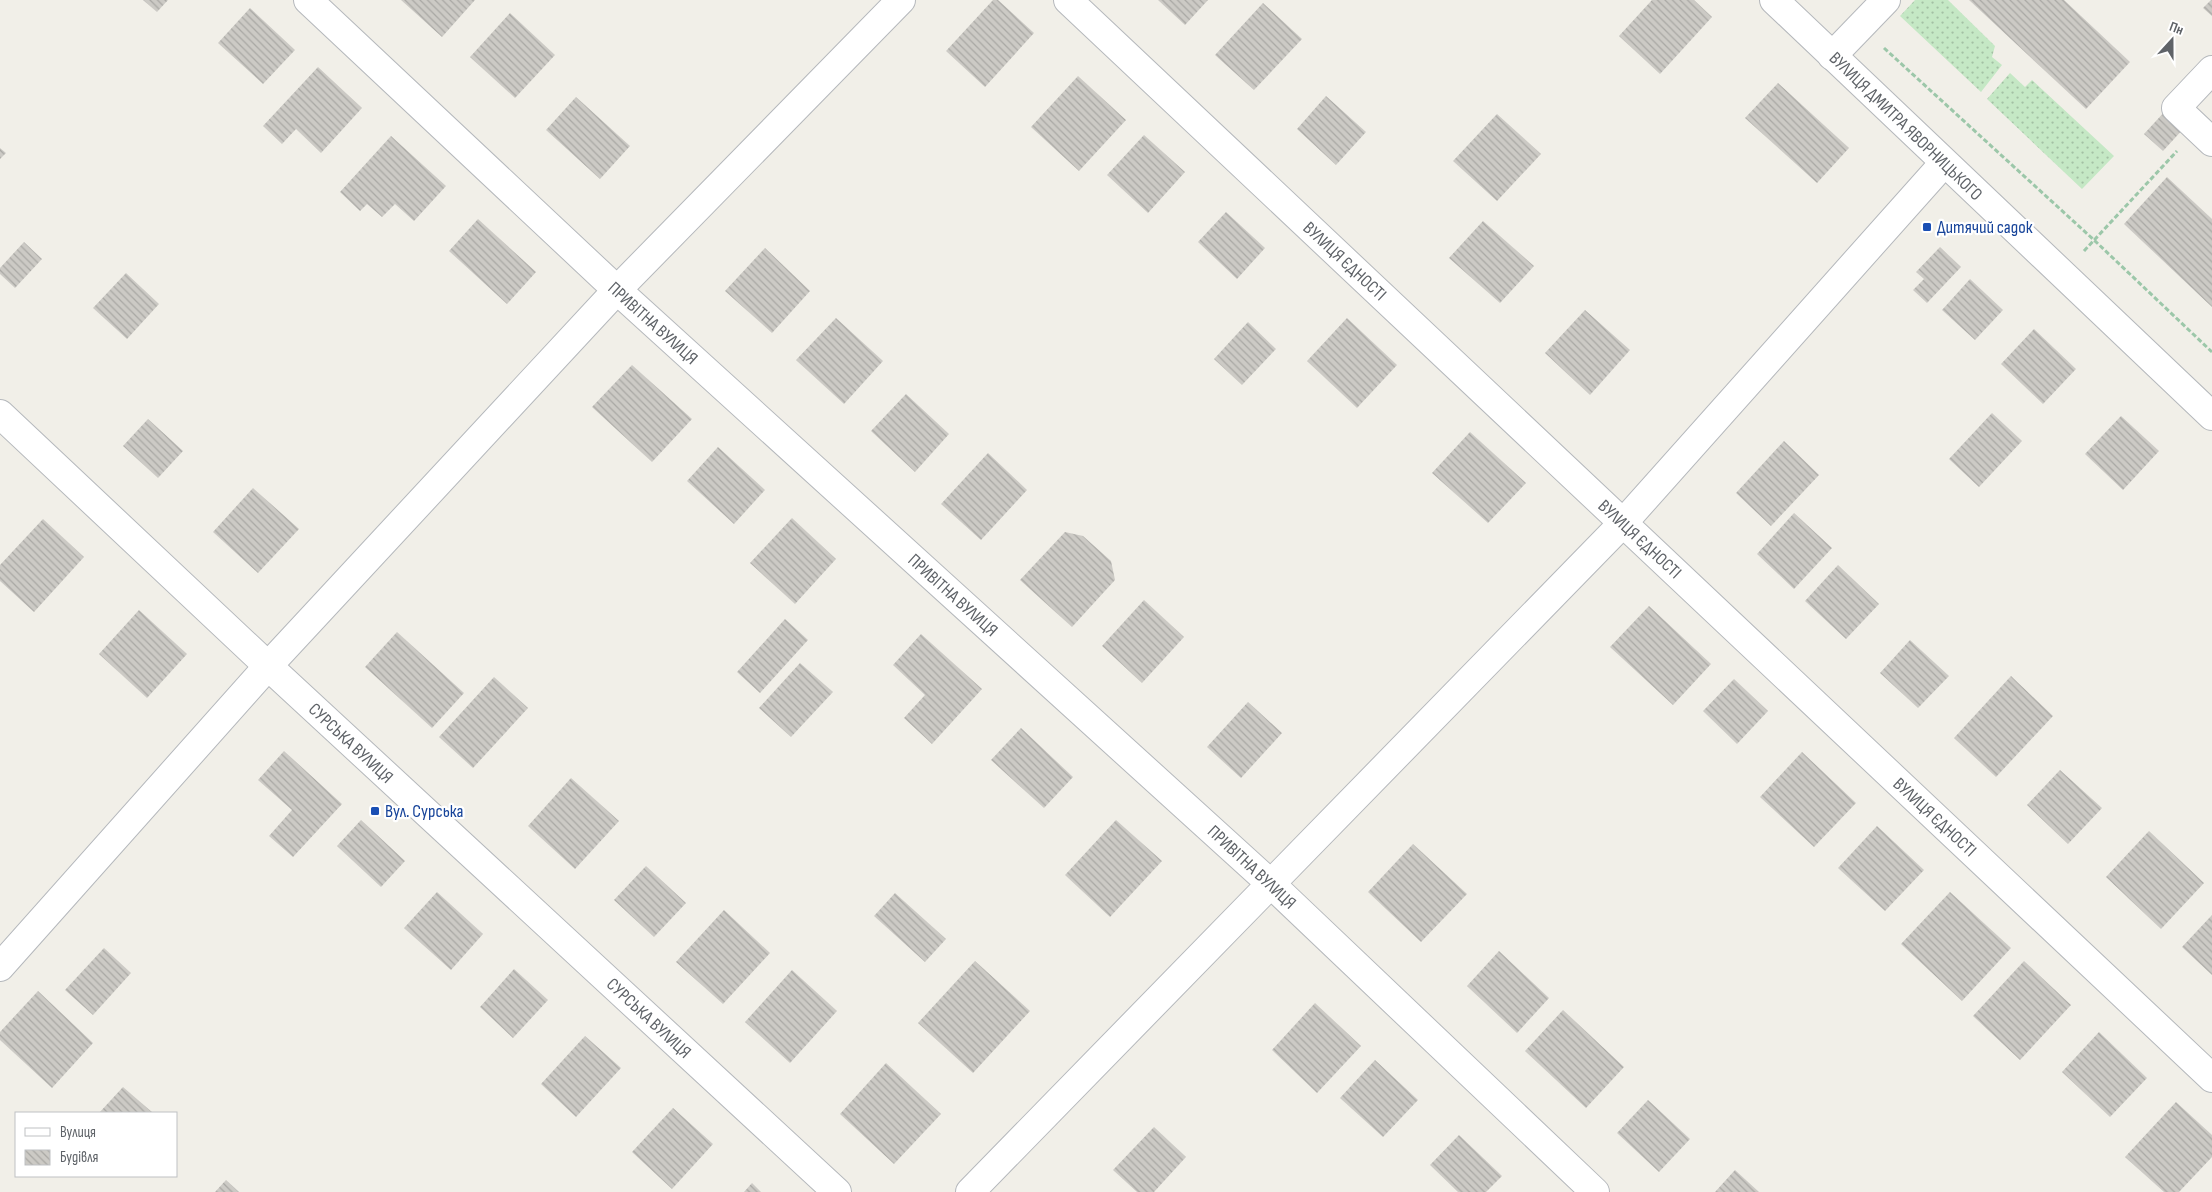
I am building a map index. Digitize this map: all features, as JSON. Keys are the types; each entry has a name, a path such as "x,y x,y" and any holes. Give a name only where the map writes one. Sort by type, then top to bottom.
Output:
{"street":[{"name":"ПРИВІТНА ВУЛИЦЯ","path":"308,0 617,290 1271,884 1595,1192"},
{"path":"0,967 268,666 617,290 901,0"},
{"name":"ВУЛИЦЯ ЄДНОСТІ","path":"1068,0 2212,1078"},
{"name":"ВУЛИЦЯ ДМИТРА ЯВОРНИЦЬКОГО","path":"1774,0 2212,416"},
{"path":"1832,56 1886,0"},
{"path":"2205,135 2176,108 2212,70"},
{"path":"970,1192 1623,523 1944,163"},
{"name":"СУРСЬКА ВУЛИЦЯ","path":"0,414 268,666 837,1192"}],"path":[{"path":"1860,27 2094,240 2212,352"},
{"path":"2062,274 2094,240 2205,135"}],"green space":[{"path":"1915,0 1948,0 1995,46 1992,57 2002,65 1981,92 1900,16"},
{"path":"2010,73 2025,87 2032,80 2114,156 2082,189 1987,99"}],"building":[{"path":"143,0 168,0 157,12"},
{"path":"401,0 475,0 442,37"},
{"path":"993,0 998,0 1034,33 985,87 946,51"},
{"path":"1158,0 1208,0 1185,25"},
{"path":"1652,0 1694,0 1712,17 1660,74 1619,36"},
{"path":"1969,0 2064,0 2130,62 2086,109"},
{"path":"2212,0 2212,16 2203,8"},
{"path":"1263,3 1302,39 1254,90 1215,55"},
{"path":"250,8 295,50 263,84 218,43"},
{"path":"510,13 555,55 515,98 470,57"},
{"path":"318,67 362,108 321,153 296,129 282,144 263,126"},
{"path":"1078,76 1126,120 1079,171 1031,127"},
{"path":"1778,83 1849,148 1817,183 1745,118"},
{"path":"1326,96 1366,132 1336,165 1297,129"},
{"path":"576,97 630,146 600,179 546,130"},
{"path":"2167,109 2185,127 2163,151 2144,134"},
{"path":"1497,114 1541,154 1497,201 1453,161"},
{"path":"1144,135 1185,172 1148,213 1107,175"},
{"path":"391,136 446,186 414,221 395,204 382,217 367,204 360,211 340,192"},
{"path":"0,148 6,153 0,159"},
{"path":"2167,177 2212,219 2212,307 2124,224"},
{"path":"1226,212 1265,248 1237,279 1198,242"},
{"path":"478,219 536,272 507,304 449,251"},
{"path":"1483,221 1534,266 1500,303 1449,258"},
{"path":"24,242 42,259 15,288 0,274 0,268"},
{"path":"1940,247 1961,267 1927,303 1913,290 1924,279 1916,272"},
{"path":"765,248 810,291 772,333 725,291"},
{"path":"126,273 159,304 127,339 93,308"},
{"path":"1970,279 2003,310 1975,340 1942,310"},
{"path":"1585,310 1630,350 1590,395 1545,353"},
{"path":"836,318 883,361 844,404 796,360"},
{"path":"1347,318 1397,365 1357,408 1307,361"},
{"path":"1248,322 1276,349 1242,385 1214,359"},
{"path":"2034,329 2076,369 2043,404 2001,364"},
{"path":"632,365 692,419 652,462 592,407"},
{"path":"906,394 949,434 915,472 871,431"},
{"path":"1992,413 2022,441 1979,487 1949,459"},
{"path":"2121,416 2159,451 2123,490 2085,454"},
{"path":"148,419 183,451 158,478 123,446"},
{"path":"1470,432 1526,483 1488,523 1432,473"},
{"path":"1784,441 1819,475 1771,526 1736,493"},
{"path":"718,447 765,490 734,524 687,481"},
{"path":"988,453 1027,490 981,540 941,504"},
{"path":"253,488 299,529 258,573 213,532"},
{"path":"1794,513 1832,548 1794,589 1757,554"},
{"path":"792,518 836,559 795,604 750,563"},
{"path":"43,519 84,557 34,612 0,581 0,565"},
{"path":"1065,532 1083,536 1111,561 1115,580 1072,627 1020,580"},
{"path":"1838,565 1879,604 1846,639 1805,601"},
{"path":"1144,600 1184,637 1142,683 1102,646"},
{"path":"1649,606 1711,664 1673,705 1610,647"},
{"path":"139,610 187,654 147,698 99,654"},
{"path":"785,619 808,640 760,693 737,672"},
{"path":"397,632 464,693 432,728 365,667"},
{"path":"921,634 982,689 932,744 904,718 925,695 893,665"},
{"path":"1910,640 1949,676 1918,708 1880,673"},
{"path":"800,663 833,692 791,737 759,708"},
{"path":"2011,676 2053,716 1996,777 1954,738"},
{"path":"494,677 528,708 473,768 439,737"},
{"path":"1734,679 1768,711 1737,744 1703,711"},
{"path":"1248,702 1282,733 1241,778 1207,747"},
{"path":"1021,728 1073,777 1044,808 991,760"},
{"path":"284,751 342,804 293,857 269,836 292,810 258,780"},
{"path":"1802,752 1856,803 1814,847 1760,797"},
{"path":"2060,770 2102,808 2068,844 2027,805"},
{"path":"571,778 619,821 575,869 528,826"},
{"path":"361,820 405,861 381,887 337,846"},
{"path":"1116,820 1162,861 1110,917 1065,875"},
{"path":"1877,826 1924,870 1885,911 1838,868"},
{"path":"2149,831 2204,883 2161,929 2106,877"},
{"path":"1413,844 1467,894 1421,942 1368,892"},
{"path":"646,866 686,903 654,937 614,900"},
{"path":"437,892 483,934 451,970 404,928"},
{"path":"1950,892 2011,948 1962,1001 1901,944"},
{"path":"895,893 946,939 925,962 874,916"},
{"path":"724,910 770,953 723,1004 676,962"},
{"path":"2212,915 2212,975 2182,947"},
{"path":"104,948 131,973 93,1015 65,990"},
{"path":"1499,951 1549,998 1517,1033 1467,986"},
{"path":"975,961 1030,1011 973,1073 918,1023"},
{"path":"2024,961 2071,1005 2020,1060 1973,1016"},
{"path":"514,969 548,1000 513,1038 480,1007"},
{"path":"792,970 837,1011 790,1063 745,1022"},
{"path":"38,991 93,1043 52,1088 0,1040 0,1032"},
{"path":"1315,1003 1361,1046 1317,1093 1272,1050"},
{"path":"1563,1010 1624,1067 1586,1108 1525,1051"},
{"path":"2099,1032 2147,1078 2110,1117 2062,1072"},
{"path":"585,1036 621,1068 576,1117 541,1084"},
{"path":"1375,1060 1418,1100 1383,1137 1340,1098"},
{"path":"886,1063 941,1114 894,1164 840,1114"},
{"path":"123,1087 152,1112 100,1112"},
{"path":"1648,1100 1690,1139 1659,1172 1617,1133"},
{"path":"2176,1102 2212,1135 2212,1157 2179,1192 2164,1192 2125,1157"},
{"path":"673,1108 713,1144 672,1189 632,1152"},
{"path":"1154,1127 1186,1157 1154,1192 1137,1192 1113,1170"},
{"path":"1459,1135 1502,1176 1486,1192 1458,1192 1430,1165"},
{"path":"1735,1170 1759,1192 1715,1192"},
{"path":"226,1180 239,1192 215,1192"},
{"path":"752,1183 761,1192 744,1192"}],"place":[{"name":"Дитячий садок","path":"1927,227"},
{"name":"Вул. Сурська","path":"375,811"}]}
